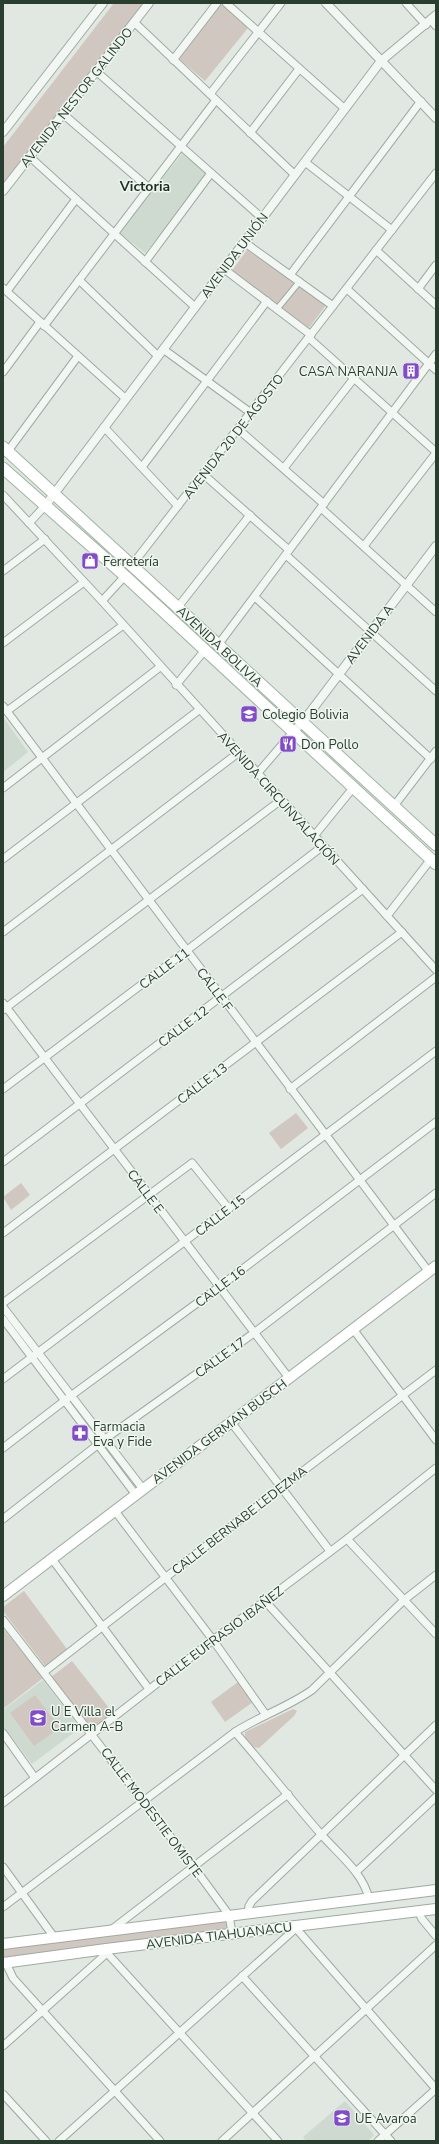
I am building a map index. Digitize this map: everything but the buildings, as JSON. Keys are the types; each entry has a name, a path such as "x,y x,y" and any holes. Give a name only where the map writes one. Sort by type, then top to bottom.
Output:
{"main road":[{"name":"AVENIDA BOLIVIA","path":"5,449 55,493 302,723 436,845"},
{"name":"AVENIDA BOLIVIA","path":"3,468 205,650 433,862"},
{"name":"AVENIDA GERMAN BUSCH","path":"3,1596 432,1269"},
{"name":"AVENIDA TIAHUANACU","path":"3,1944 248,1912 436,1890"},
{"name":"AVENIDA TIAHUANACU","path":"4,1963 106,1951 232,1933 294,1928 436,1909"}],"street":[{"path":"3,132 103,3"},
{"name":"AVENIDA NESTOR GALINDO","path":"3,191 149,3"},
{"path":"173,60 218,3"},
{"path":"226,3 345,109"},
{"path":"210,94 281,3"},
{"path":"326,3 436,118"},
{"path":"406,3 432,21"},
{"name":"AVENIDA UNIÓN","path":"45,506 381,61 432,21"},
{"path":"134,22 295,175"},
{"path":"250,133 299,69"},
{"path":"96,71 262,218"},
{"path":"4,368 79,280 216,100"},
{"path":"290,275 421,101"},
{"path":"63,114 149,188"},
{"path":"30,157 195,308"},
{"path":"305,162 392,230"},
{"path":"145,262 211,173"},
{"name":"AVENIDA 20 DE AGOSTO","path":"132,565 436,174"},
{"path":"76,199 5,289 126,399"},
{"path":"244,242 334,306"},
{"path":"376,250 436,305"},
{"path":"418,289 436,264"},
{"path":"224,269 310,336 436,452 364,546"},
{"path":"79,280 158,356"},
{"path":"277,309 300,281"},
{"path":"347,289 436,370"},
{"path":"142,467 208,382 267,301"},
{"path":"164,349 251,413"},
{"path":"218,645 436,354"},
{"path":"5,449 78,356"},
{"path":"284,468 355,377"},
{"path":"104,427 178,506"},
{"path":"238,429 284,468 364,546 436,612"},
{"path":"203,474 250,515 371,632 436,691"},
{"name":"AVENIDA CIRCUNVALACIÓN","path":"5,499 45,539 102,601 122,626 436,970"},
{"path":"29,523 45,506"},
{"path":"178,607 250,515"},
{"path":"3,570 45,539"},
{"name":"AVENIDA A","path":"293,732 302,723 436,546"},
{"path":"102,601 124,576"},
{"path":"3,643 84,582"},
{"path":"255,597 431,759"},
{"path":"5,709 122,626"},
{"path":"176,685 205,650"},
{"path":"3,788 160,667"},
{"name":"CALLE F","path":"5,709 325,1136 393,1225 432,1269"},
{"path":"3,859 199,710"},
{"path":"257,774 293,732"},
{"path":"394,806 436,751"},
{"path":"3,932 238,753"},
{"path":"314,836 353,788"},
{"path":"4,1007 282,800"},
{"name":"CALLE 11","path":"3,1089 323,846"},
{"path":"386,916 433,862"},
{"name":"CALLE 12","path":"3,1162 362,889"},
{"name":"CALLE 13","path":"3,1233 402,932"},
{"path":"290,1089 436,977"},
{"name":"CALLE E","path":"4,1007 289,1378"},
{"name":"CALLE 15","path":"3,1379 436,1051"},
{"name":"CALLE 16","path":"3,1448 65,1400 219,1287 359,1179 436,1122"},
{"path":"3,1303 192,1163 229,1209"},
{"name":"CALLE 17","path":"3,1519 98,1444 254,1332 436,1193"},
{"path":"3,1307 105,1439 140,1492"},
{"path":"3,1319 98,1444 140,1492"},
{"path":"353,1330 436,1440"},
{"name":"CALLE BERNABE LEDEZMA","path":"44,1672 282,1486 436,1370"},
{"path":"231,1422 282,1486 330,1551"},
{"name":"CALLE EUFRASIO IBAÑEZ","path":"3,1803 149,1689 347,1539 436,1468"},
{"path":"114,1511 213,1640 266,1715"},
{"path":"347,1539 436,1634"},
{"path":"52,1559 149,1689"},
{"path":"3,1908 235,1732 298,1700 312,1690 404,1600 436,1575"},
{"path":"265,1601 436,1790"},
{"name":"CALLE MODESTIE OMISTE","path":"3,1620 92,1733 229,1915 232,1933"},
{"path":"248,1912 252,1901 436,1725"},
{"path":"235,1732 321,1834 356,1872 365,1884 369,1899"},
{"path":"3,1733 35,1778"},
{"path":"111,1930 288,1794"},
{"path":"356,1872 436,1797"},
{"path":"3,1867 54,1937"},
{"path":"418,1911 422,1919 436,1936"},
{"path":"59,2141 180,2033 294,1928 436,2089 378,2141"},
{"path":"222,2141 436,1945"},
{"path":"3,2046 106,1951 278,2141"},
{"path":"4,1963 13,1978 114,2092 160,2141"},
{"path":"242,1976 391,2141"},
{"path":"3,2094 46,2141"}],"shaded area":[{"path":"114,3 141,3 142,8 3,188 3,147"},
{"path":"221,4 248,28 205,81 177,57"},
{"path":"182,154 208,174 145,253 119,232"},
{"path":"247,250 326,305 309,328 231,272"},
{"path":"3,717 28,752 3,772"},
{"path":"296,1113 308,1128 281,1149 269,1133"},
{"path":"21,1183 30,1195 11,1210 3,1197"},
{"path":"24,1591 67,1649 45,1666 3,1611 3,1607"},
{"path":"3,1628 43,1678 3,1709"},
{"path":"72,1661 113,1713 92,1729 51,1677"},
{"name":"U E Villa el Carmen A-B","path":"43,1680 80,1728 32,1764 3,1726 3,1710"},
{"path":"238,1682 253,1702 225,1722 211,1702"},
{"path":"35,1695 60,1728 34,1746 10,1713"},
{"path":"293,1709 297,1711 294,1716 259,1748 254,1747 245,1737 245,1732"},
{"path":"226,1921 228,1930 3,1960 3,1949"},
{"name":"UE Avaroa","path":"345,2101 374,2135 368,2141 306,2141 303,2137"}],"place":[{"name":"CASA NARANJA","path":"411,371"},
{"name":"Ferretería","path":"90,561"},
{"name":"Colegio Bolivia","path":"249,714"},
{"name":"Don Pollo","path":"288,744"},
{"name":"Farmacia Eva y Fide","path":"80,1433"},
{"name":"U E Villa el Carmen A-B","path":"38,1718"},
{"name":"UE Avaroa","path":"342,2118"}],"district":[{"name":"Victoria","path":"145,186"}]}
